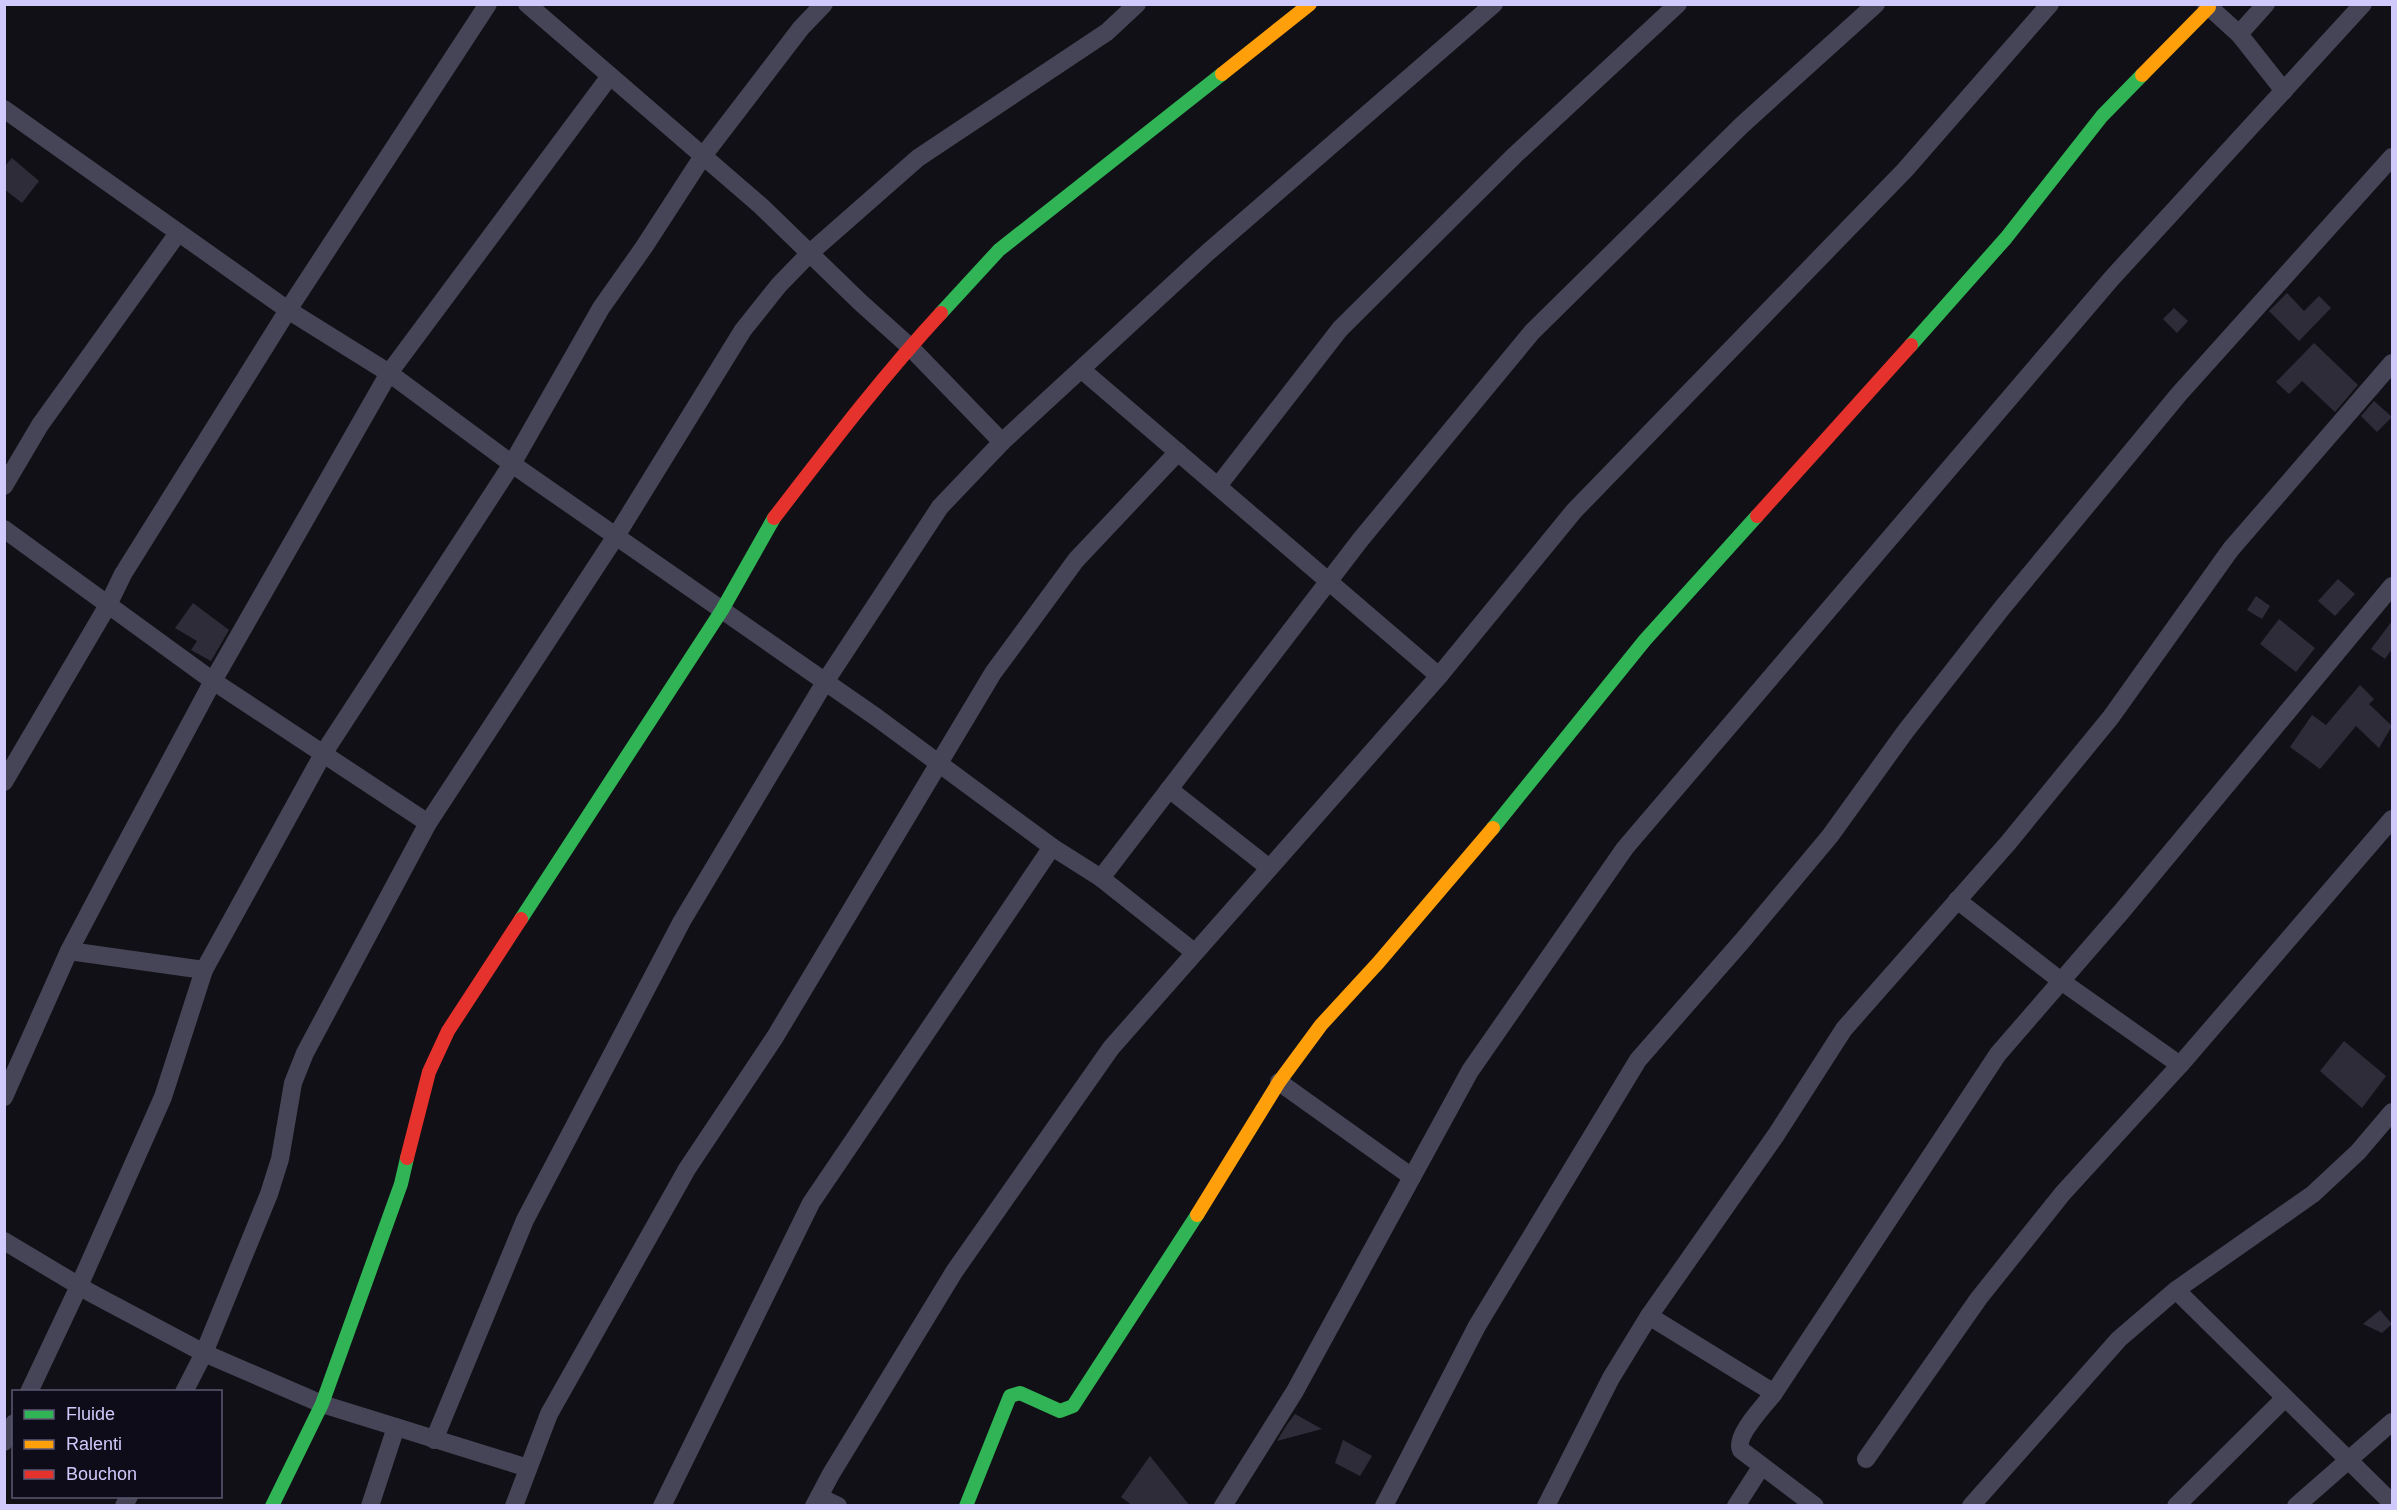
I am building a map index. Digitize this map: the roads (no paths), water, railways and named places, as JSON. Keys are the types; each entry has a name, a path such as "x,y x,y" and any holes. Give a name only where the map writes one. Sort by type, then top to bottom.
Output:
{"street":[{"path":"4,782 108,605 123,574 288,310 488,4"},
{"path":"527,4 546,11 610,76 811,252 860,302 910,347 1002,442"},
{"path":"29,1390 79,1286 163,1096 204,970 323,754 512,464 601,308 703,156 801,28 824,4"},
{"path":"185,1390 204,1353 278,1168 298,1067 428,823 616,536 743,330 811,252 918,158 1107,32 1137,4"},
{"path":"272,1506 322,1404 401,1184 429,1072 438,1050 454,1021 722,610 766,527 850,419 910,347 999,250 1310,4"},
{"path":"434,1440 525,1220 682,921 825,682 940,507 1002,442 1207,253 1494,4"},
{"path":"1218,486 1340,329 1515,155 1678,4"},
{"path":"1101,878 1360,539 1532,332 1742,125 1876,4"},
{"path":"838,1506 817,1501 831,1474 954,1272 1111,1048 1268,867 1439,676 1574,511 1905,170 2050,4"},
{"path":"2239,34 2266,4"},
{"path":"1223,1506 1295,1391 1470,1071 1626,848 2112,278 2363,4"},
{"path":"966,1506 1010,1396 1020,1393 1060,1411 1073,1406 1229,1166 1279,1082 1321,1025 1378,963 1498,822 1645,640 1828,439 2006,238 2102,116 2208,6 2239,34 2284,91"},
{"path":"4,1097 69,951 213,681 389,373 610,76"},
{"path":"4,109 288,310 389,373 512,464 825,682 1052,847 1101,878 1194,952"},
{"path":"1384,1506 1477,1326 1638,1060 1830,836 1905,732 2002,608 2179,394 2392,157"},
{"path":"4,486 40,425 178,232"},
{"path":"1546,1506 1611,1378 1649,1316 1776,1136 1845,1029 2008,843 2111,717 2231,549 2392,363"},
{"path":"1082,370 1439,676"},
{"path":"514,1506 549,1414 687,1169 775,1037 993,673 1076,560 1178,452"},
{"path":"4,529 213,681 428,823"},
{"path":"1815,1506 1741,1450 1740,1440 1774,1393 1998,1054 2392,586"},
{"path":"1169,789 1268,867"},
{"path":"1866,1459 1979,1298 2056,1202 2181,1065 2392,819"},
{"path":"662,1506 811,1203 1052,847"},
{"path":"1957,900 2061,981 2181,1065"},
{"path":"69,951 204,970"},
{"path":"1279,1082 1412,1177"},
{"path":"1971,1506 2119,1339 2176,1290 2313,1194 2358,1152 2392,1113"},
{"path":"4,1240 79,1286 204,1353 322,1404 528,1468"},
{"path":"2176,1290 2350,1459 2392,1503"},
{"path":"1649,1316 1774,1393"},
{"path":"2176,1506 2285,1398"},
{"path":"2296,1506 2392,1422"},
{"path":"4,1442 12,1427"},
{"path":"370,1506 396,1427"},
{"path":"1736,1506 1761,1467"}]}
